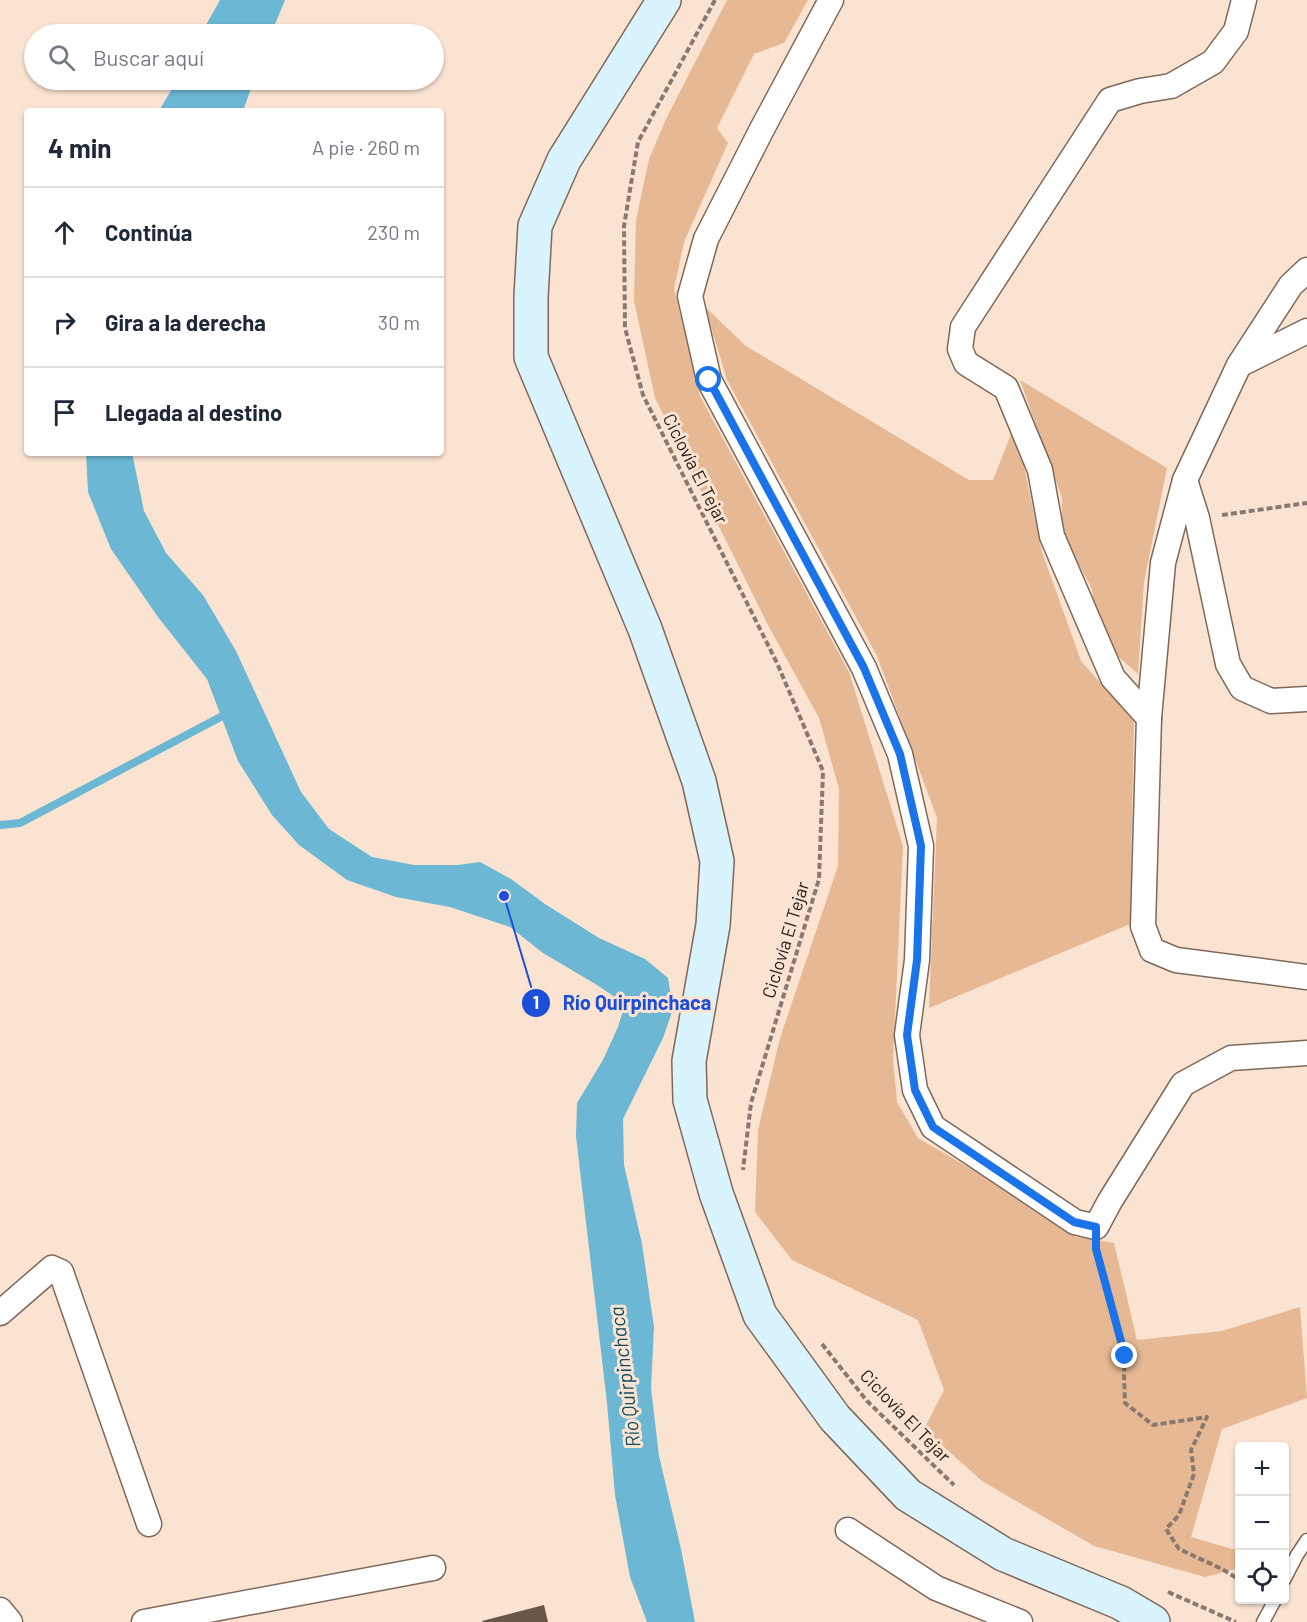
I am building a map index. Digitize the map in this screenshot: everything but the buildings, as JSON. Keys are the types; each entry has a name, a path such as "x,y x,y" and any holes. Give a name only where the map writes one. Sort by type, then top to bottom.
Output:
{"street":[{"path":"664,0 564,160 535,226 531,297 531,357 645,629 699,781 717,861 713,926 689,1060 690,1100 716,1193 760,1315 835,1418 908,1495 1003,1554 1121,1603 1153,1622"},
{"path":"831,0 706,239 690,296 709,380 864,668 900,754 921,846 917,960 907,1035 915,1090 933,1127 1074,1222 1096,1227 1183,1084 1231,1058 1307,1053"},
{"path":"1149,718 1113,678 1052,536 1040,471 1006,388 966,363 960,349 963,327 1110,100 1140,91 1171,86 1213,62 1236,31 1244,0"},
{"path":"1307,270 1291,285 1239,365 1185,480 1163,563 1149,718 1143,926 1152,950 1176,960 1307,977"},
{"path":"1239,365 1307,332"},
{"path":"1185,480 1197,518 1228,664 1242,688 1270,701 1307,699"},
{"path":"0,1313 52,1268 61,1272 149,1524"},
{"path":"848,1530 936,1588 1020,1622"},
{"path":"144,1622 433,1568"},
{"path":"0,1610 10,1622"}],"lane":[{"path":"1289,1570 1307,1540"},
{"path":"1263,1622 1272,1604"}],"path":[{"name":"Ciclovía El Tejar","path":"715,0 638,142 624,226 625,328 643,395 777,663 824,771 819,879 751,1103 742,1181"},
{"path":"1197,518 1307,503"},
{"path":"1096,1227 1096,1249 1125,1356 1125,1403 1153,1425 1207,1417 1191,1450 1194,1474 1179,1515 1166,1529 1179,1549 1235,1577"},
{"name":"Ciclovía El Tejar","path":"819,1339 867,1401 957,1488"},
{"path":"1162,1590 1236,1622"}],"shaded area":[{"path":"727,0 808,0 784,43 754,54 717,128 728,143 684,242 674,289 700,396 849,672 903,846 893,1059 897,1102 918,1138 990,1180 1076,1237 1114,1243 1137,1340 1222,1331 1300,1307 1307,1398 1222,1429 1191,1537 1235,1550 1235,1569 1205,1577 1094,1546 982,1481 924,1429 944,1390 918,1320 792,1260 755,1212 758,1130 780,1038 838,866 839,789 819,718 769,627 655,398 634,301 636,220 649,159 666,119"},
{"path":"705,307 746,346 969,480 993,480 1013,429 1024,466 1042,552 1081,661 1134,721 1130,924 929,1008 937,818 877,656 727,380"},
{"path":"1020,380 1167,468 1144,582 1138,674 1096,637 1092,589 1062,534 1062,498"}],"water":[{"path":"220,0 285,0 275,24 207,24"},
{"path":"171,90 250,90 244,108 161,108"},
{"path":"86,456 133,456 144,511 166,553 203,595 236,651 301,792 329,829 372,857 414,865 458,865 480,862 511,879 545,904 599,938 645,959 668,978 673,1009 663,1038 623,1119 624,1165 642,1244 654,1327 651,1388 659,1456 695,1622 647,1622 630,1577 615,1495 607,1403 576,1136 577,1103 603,1060 618,1027 625,1004 543,953 510,927 450,907 396,897 347,880 299,845 272,815 238,761 207,679 158,617 111,549 88,492"}],"waterway":[{"path":"0,825 20,823 230,712"}],"place":[{"name":"Río Quirpinchaca","path":"504,896"}],"route":[{"path":"709,380 864,668 900,754 921,846 917,960 907,1035 915,1090 933,1127 1074,1222 1096,1227 1096,1249 1125,1356"}]}
